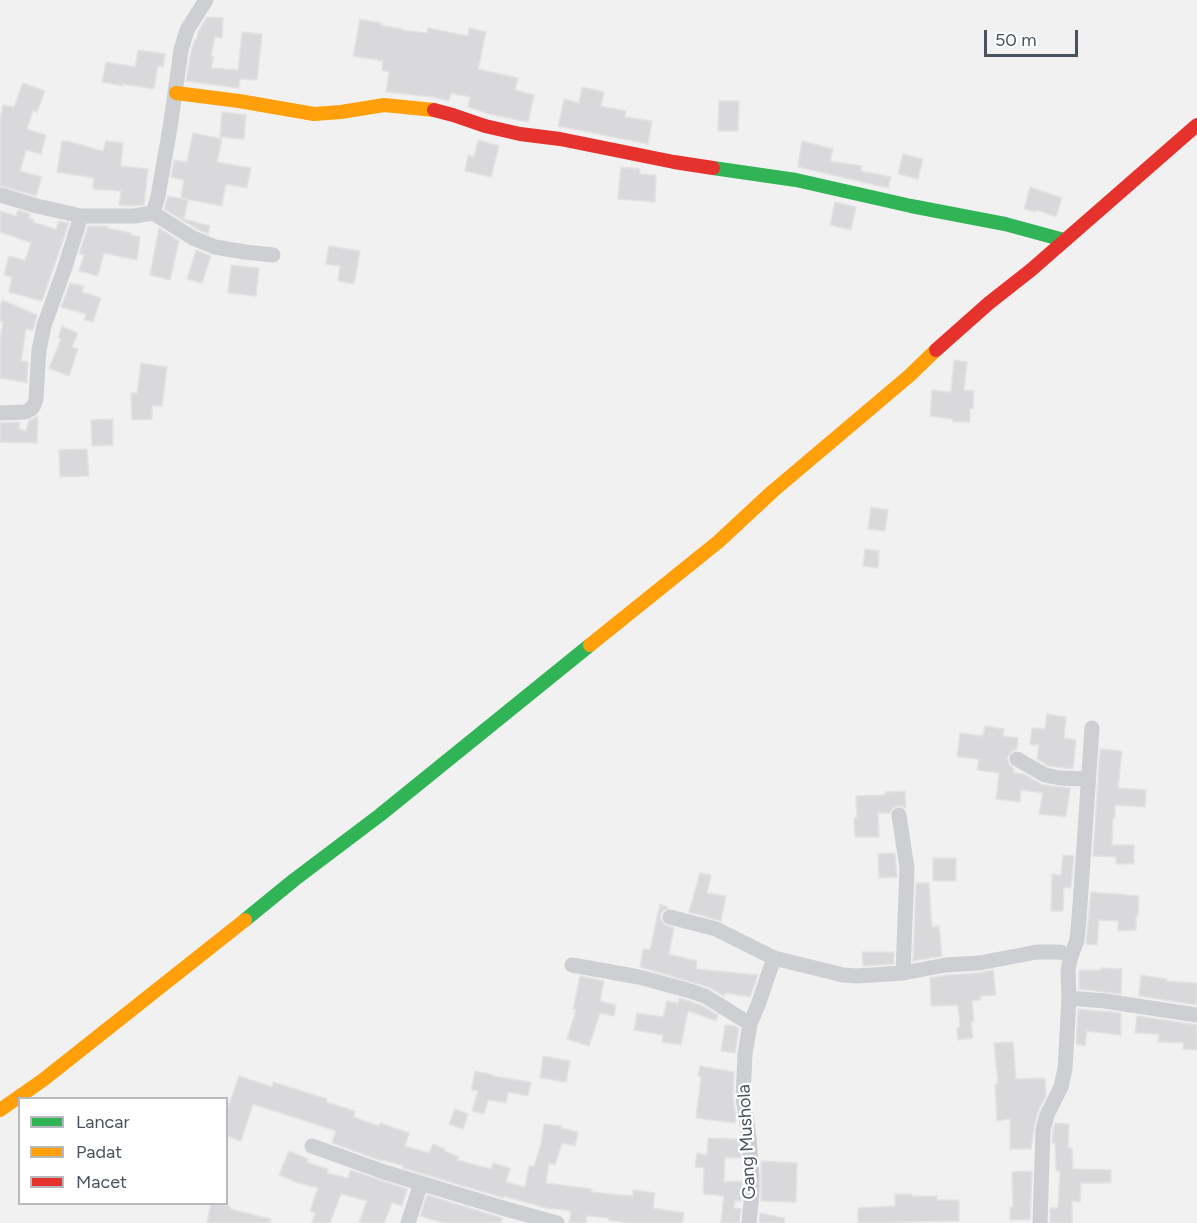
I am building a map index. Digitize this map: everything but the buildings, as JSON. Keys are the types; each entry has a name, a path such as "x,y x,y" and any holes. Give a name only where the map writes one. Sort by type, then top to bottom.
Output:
{"street":[{"path":"153,213 165,160 181,50 187,30 206,0"},
{"path":"176,93 239,100 314,114 384,105 432,110 520,134 560,139 674,162 796,180 1005,224 1064,240"},
{"path":"19,1097 398,800 718,542 773,491 909,376 950,336 1031,270 1197,125"},
{"path":"0,195 81,216 153,213 204,243 227,249 273,255"},
{"path":"0,413 25,412 34,405 39,350 44,326 81,216"},
{"path":"1040,1223 1043,1130 1047,1115 1061,1088 1065,1069 1069,998 1068,970 1077,940 1092,728"},
{"path":"1017,759 1046,775 1088,779"},
{"path":"899,815 907,868 903,973"},
{"path":"670,917 716,929 774,958 843,975 903,973 946,965 979,963 1037,952 1060,952 1071,956"},
{"name":"Gang Mushola","path":"749,1223 752,1176 749,1137 743,1108 747,1037 774,958"},
{"path":"572,965 639,977 698,993 750,1024"},
{"path":"1069,998 1197,1015"},
{"path":"0,1110 18,1097"},
{"path":"312,1146 384,1172 557,1223"},
{"path":"408,1223 421,1183"}],"traffic: fast":[{"path":"713,168 796,180 1005,224 1064,240"},
{"path":"245,920 380,815 590,645"}],"traffic: slow":[{"path":"176,93 314,114 384,105 434,110"},
{"path":"590,645 718,542 773,491 909,376 936,350"},
{"path":"19,1097 245,920"},
{"path":"0,1110 18,1097"}],"traffic: jam":[{"path":"434,110 520,134 560,139 713,168"},
{"path":"936,350 1197,125"}]}
